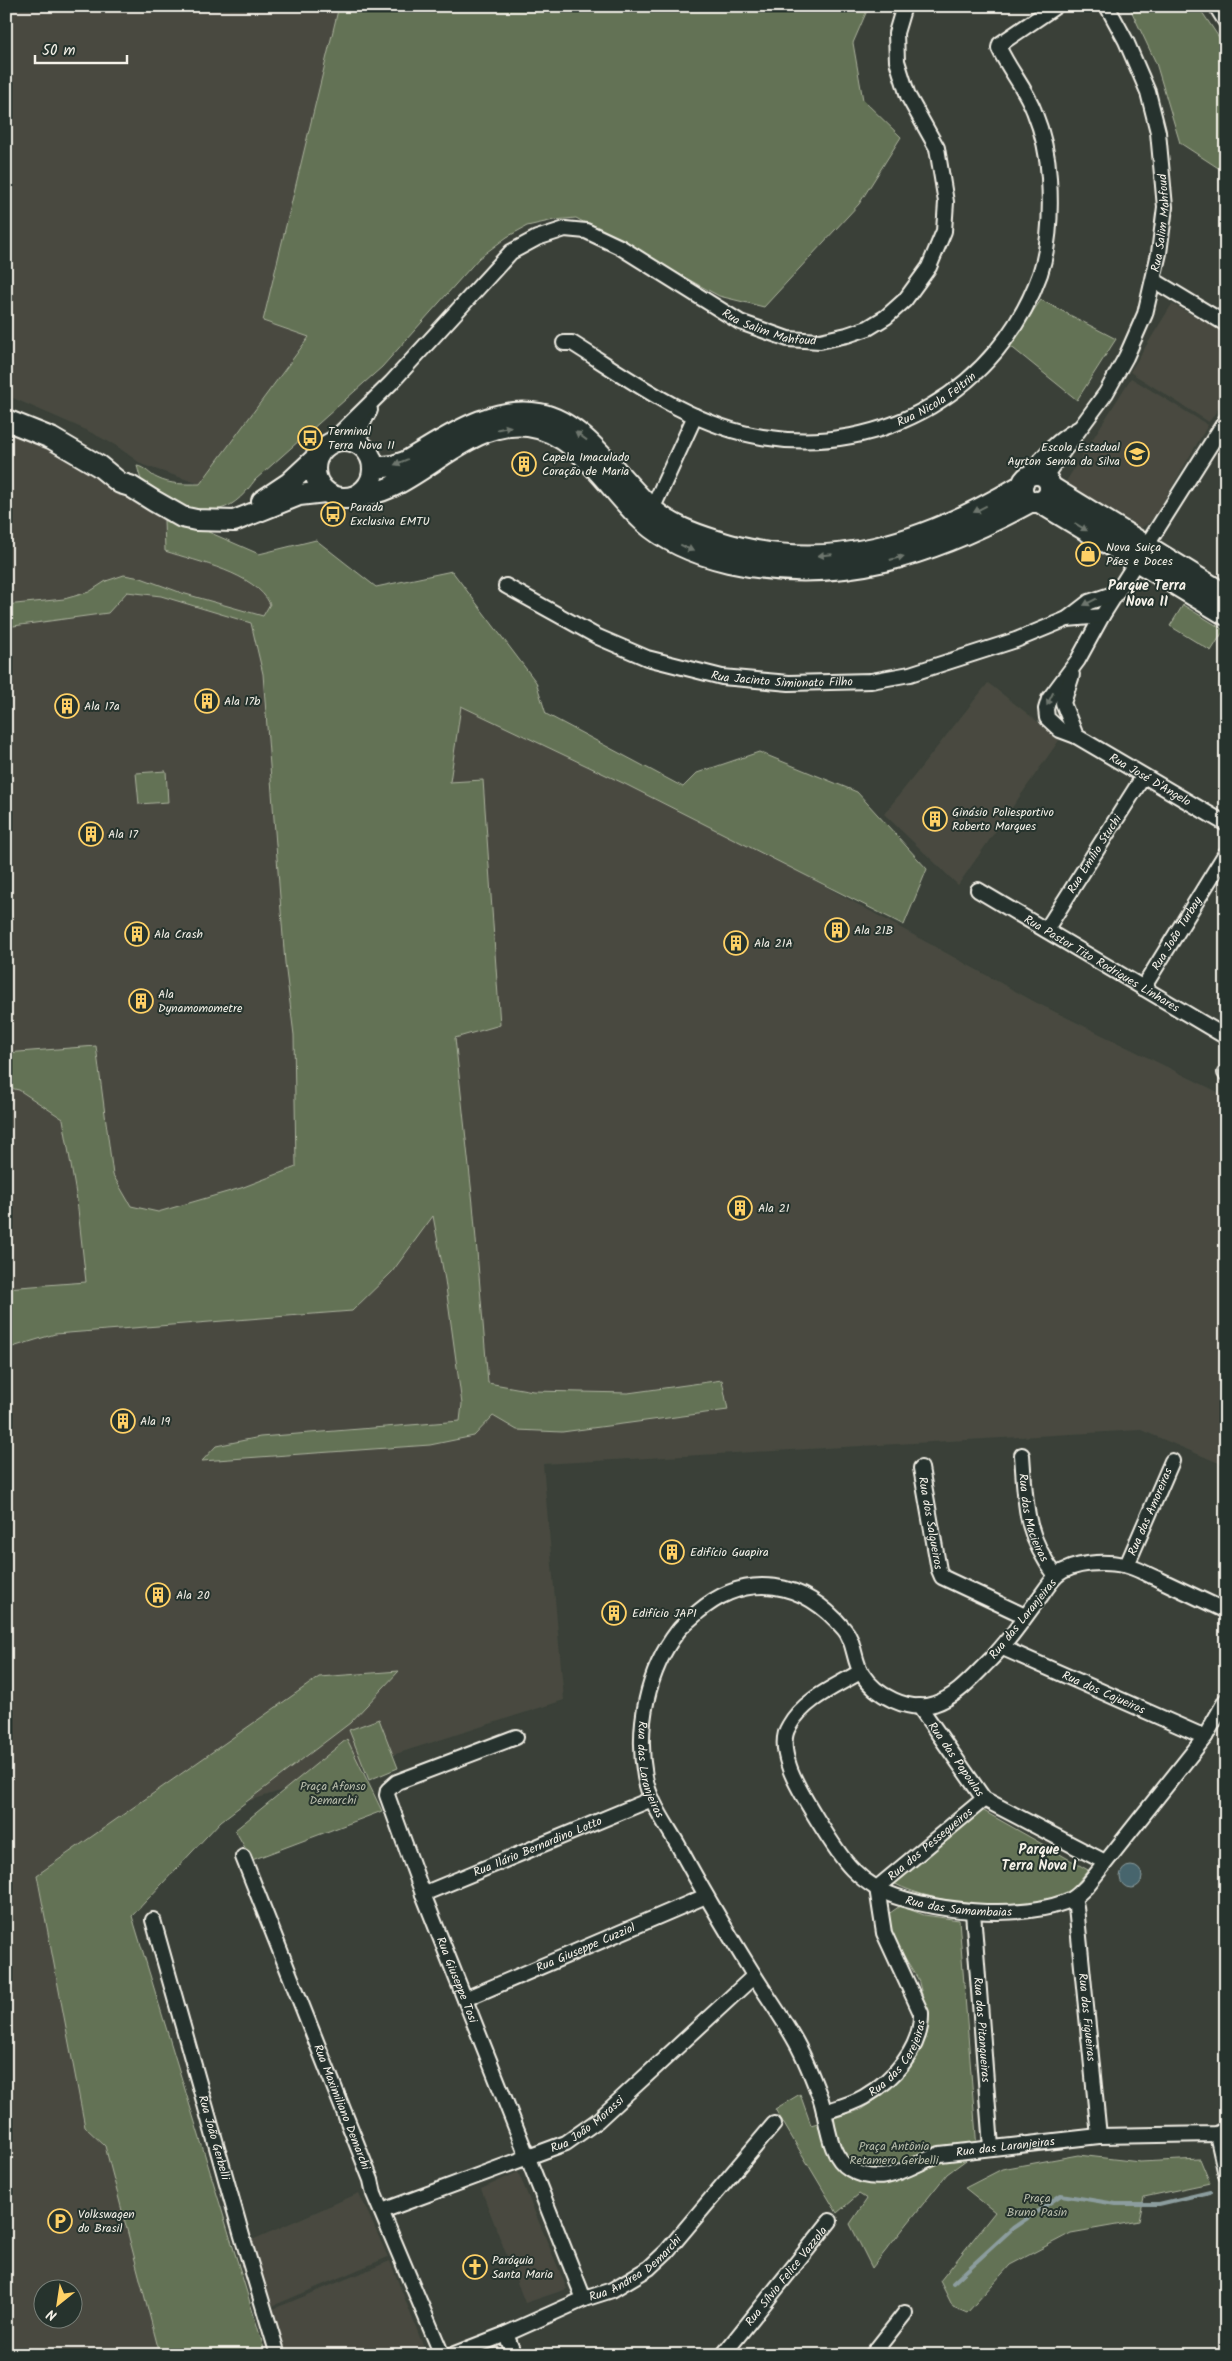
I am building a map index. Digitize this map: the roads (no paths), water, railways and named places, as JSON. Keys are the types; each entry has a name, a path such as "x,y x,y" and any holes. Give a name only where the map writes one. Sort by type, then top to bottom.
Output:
{"street":[{"name":"Rua Salim Mahfoud","path":"323,450 391,383 511,252 537,238 565,229 586,231 620,247 740,322 788,339 820,341 838,337 868,328 886,317 904,300 929,266 944,231 946,202 937,148 908,96 897,61 896,33 904,6"},
{"name":"Rua Nicola Feltrin","path":"564,343 572,343 642,387 694,416 761,437 806,441 848,438 905,419 945,397 982,368 1007,339 1040,272 1050,226 1049,178 1034,111 999,46 1056,6"},
{"name":"Rua Salim Mahfoud","path":"350,498 380,492 392,487 448,452 483,434 510,426 527,426 541,429 560,439 582,455 687,548 704,555 744,566 803,571 849,569 933,547 1009,514 1036,487 1041,459 1062,437 1078,429 1106,393 1126,357 1146,314 1155,281 1165,207 1158,132 1148,92 1126,41 1107,6"},
{"path":"1216,6 1226,22"},
{"path":"1155,281 1226,324"},
{"name":"Rua Salim Mahfoud","path":"360,444 361,426 364,419 391,383"},
{"path":"6,407 53,426 95,449 126,475 130,486"},
{"name":"Rua Salim Mahfoud","path":"374,468 393,466 405,462 479,421 493,416 518,412 542,414 564,424 585,438 601,453 649,516"},
{"path":"649,516 694,416"},
{"path":"6,420 52,438 99,466 120,483 130,486 182,517 196,520 234,521 299,495 325,492"},
{"path":"1102,616 1226,420"},
{"path":"234,521 289,482 323,450 344,440 360,444 367,451 374,468 373,479 368,488 360,495 350,498 333,497 325,492 315,475 323,450"},
{"path":"1036,487 1142,554 1226,616"},
{"path":"1142,554 1226,595"},
{"name":"Rua Jacinto Simionato Filho","path":"506,586 598,637 647,658 722,677 789,683 871,681 910,674 1016,640 1067,619 1089,602 1116,593"},
{"name":"Rua Jacinto Simionato Filho","path":"1067,619 1102,616"},
{"name":"Rua José D'Angelo","path":"1102,616 1078,660 1064,703 1076,736 1226,824"},
{"name":"Rua Emílio Stuchi","path":"1046,930 1143,777"},
{"name":"Rua João Turbay","path":"1143,988 1226,854"},
{"name":"Rua Pastor Tito Rodrigues Linhares","path":"978,890 1226,1037"},
{"name":"Rua das Macieiras","path":"1022,1455 1026,1510 1031,1533 1036,1546 1056,1576"},
{"name":"Rua das Amoreiras","path":"1127,1565 1172,1461"},
{"name":"Rua dos Salgueiros","path":"921,1468 939,1570 942,1577 1025,1616"},
{"name":"Rua das Laranjeiras","path":"1221,2132 1099,2136 991,2147 940,2154 917,2163 891,2177 868,2177 846,2167 833,2148 824,2112 797,2044 706,1896 652,1798 645,1778 642,1732 647,1696 659,1662 679,1630 712,1600 734,1590 756,1585 793,1589 832,1616 847,1632 860,1672 884,1696 905,1704 927,1707 948,1699 1003,1648 1056,1576 1073,1567 1106,1563 1127,1565 1226,1611"},
{"name":"Rua dos Cajueiros","path":"1003,1648 1205,1737"},
{"name":"Rua das Samambaias","path":"860,1672 808,1703 796,1714 788,1727 785,1739 789,1768 842,1857 852,1869 877,1888 910,1899 973,1912 1018,1911 1055,1906 1074,1898 1086,1887 1205,1737 1226,1700"},
{"name":"Rua das Papoulas","path":"919,1706 984,1799 1104,1862"},
{"name":"Rua Giuseppe Tosi","path":"516,1737 397,1782 388,1790 388,1800 423,1894 584,2300"},
{"name":"Rua Ilário Bernardino Lotto","path":"423,1894 652,1798"},
{"name":"Rua dos Pessegueiros","path":"877,1888 984,1799"},
{"name":"Rua Maximiliano Demarchi","path":"243,1857 382,2211 442,2355"},
{"name":"Rua das Cerejeiras","path":"824,2112 863,2098 884,2083 904,2061 918,2037 921,2025 921,2013 884,1933 877,1888"},
{"name":"Rua Giuseppe Cuzziol","path":"465,1999 706,1896"},
{"name":"Rua das Figueiras","path":"1074,1898 1099,2136"},
{"name":"Rua das Pitangueiras","path":"973,1912 991,2147"},
{"name":"Rua João Gerbelli","path":"153,1920 242,2236 278,2355"},
{"name":"Rua João Morassi","path":"382,2211 566,2142 597,2122 754,1976"},
{"name":"Rua Andrea Demarchi","path":"452,2355 612,2290 649,2268 667,2251 774,2124"},
{"path":"1221,2132 1226,2175"},
{"name":"Rua Sílvio Felice Vazzola","path":"723,2355 830,2221"},
{"path":"872,2355 905,2314"},
{"path":"506,2334 514,2355"}],"water":[{"path":"1131,1866 1141,1873 1142,1877 1135,1887 1131,1888 1121,1881 1120,1877 1127,1867"}],"waterway":[{"path":"953,2283 1013,2228 1061,2195 1116,2204 1159,2204 1210,2192"}],"place":[{"name":"Terminal Terra Nova II","path":"310,438"},
{"name":"Escola Estadual Ayrton Senna da Silva","path":"1137,454"},
{"name":"Capela Imaculado Coração de Maria","path":"524,464"},
{"name":"Parada Exclusiva EMTU","path":"333,514"},
{"name":"Nova Suiça Pães e Doces","path":"1088,554"},
{"name":"Ala 17b","path":"207,701"},
{"name":"Ala 17a","path":"67,706"},
{"name":"Ginásio Poliesportivo Roberto Marques","path":"935,819"},
{"name":"Ala 17","path":"91,834"},
{"name":"Ala 21B","path":"837,930"},
{"name":"Ala Crash","path":"137,934"},
{"name":"Ala 21A","path":"736,943"},
{"name":"Ala Dynamomometre","path":"141,1001"},
{"name":"Ala 21","path":"740,1208"},
{"name":"Ala 19","path":"123,1421"},
{"name":"Edifício Guapira","path":"672,1552"},
{"name":"Ala 20","path":"158,1595"},
{"name":"Edifício JAPI","path":"614,1613"},
{"name":"Volkswagen do Brasil","path":"60,2221"},
{"name":"Paróquia Santa Maria","path":"475,2267"}],"district":[{"name":"Parque Terra Nova II","path":"1147,594"},
{"name":"Parque Terra Nova I","path":"1039,1858"}],"park label":[{"name":"Praça Afonso Demarchi","path":"333,1793"},
{"name":"Praça Antônia Retamero Gerbelli","path":"894,2153"},
{"name":"Praça Bruno Pasin","path":"1037,2205"}]}
